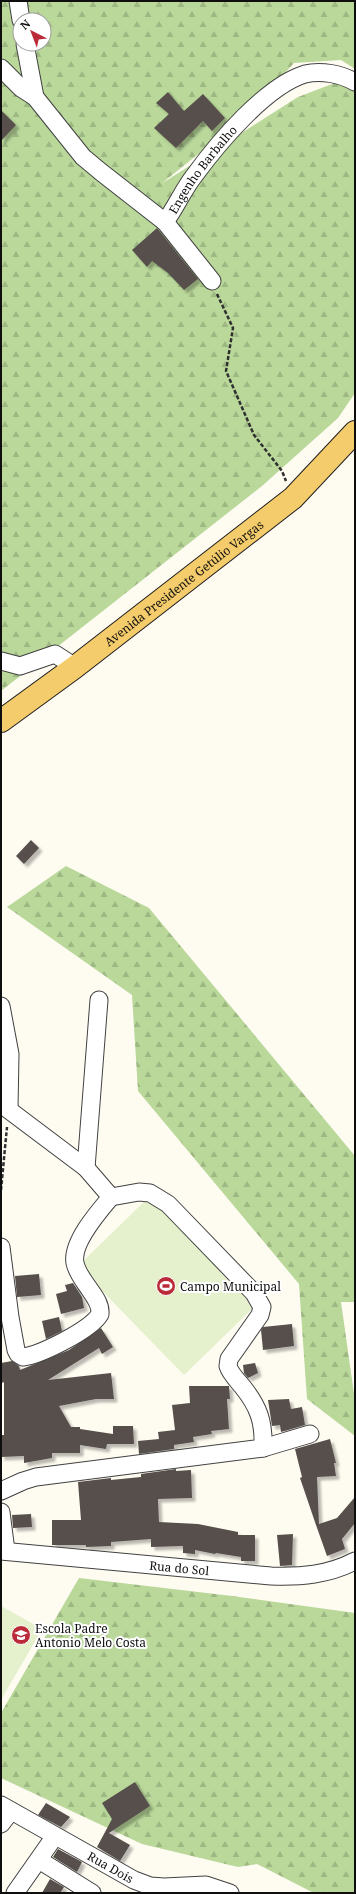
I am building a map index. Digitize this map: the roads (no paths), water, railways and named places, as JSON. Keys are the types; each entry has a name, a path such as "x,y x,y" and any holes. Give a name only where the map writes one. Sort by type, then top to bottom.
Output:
{"main road":[{"name":"Avenida Presidente Getúlio Vargas","path":"1,721 75,667 293,498 355,432"}],"street":[{"path":"18,1 20,12"},
{"path":"27,52 35,97"},
{"name":"Engenho Barbalho","path":"1,68 21,88 35,97 83,157 165,222 193,176 213,152 237,125 283,84 306,74 319,72 348,78 355,82"},
{"path":"165,222 212,282"},
{"path":"1,661 20,666 55,654 75,667"},
{"path":"86,1168 99,1000"},
{"path":"1,1006 10,1054 5,1106 86,1168 111,1197"},
{"path":"1,1247 10,1317 17,1353 23,1357 38,1354 60,1343 92,1323 100,1314 99,1306 81,1276 75,1260 79,1244 92,1219 111,1197 120,1194 144,1192 150,1193 168,1204 254,1293 262,1307 260,1315 229,1359 228,1366 251,1398 260,1415 264,1432 263,1448"},
{"path":"1,1491 23,1480 36,1477 263,1448 310,1434"},
{"path":"1,1512 4,1551"},
{"name":"Rua do Sol","path":"4,1551 271,1576 300,1577 329,1572 355,1561"},
{"name":"Rua Dois","path":"4,1813 55,1836 134,1880 150,1886 164,1887 206,1885 224,1892"},
{"path":"15,1893 55,1836"},
{"path":"39,1860 92,1893"}],"place":[{"name":"Campo Municipal","path":"166,1286"},
{"name":"Escola Padre Antonio Melo Costa","path":"21,1635"}]}
